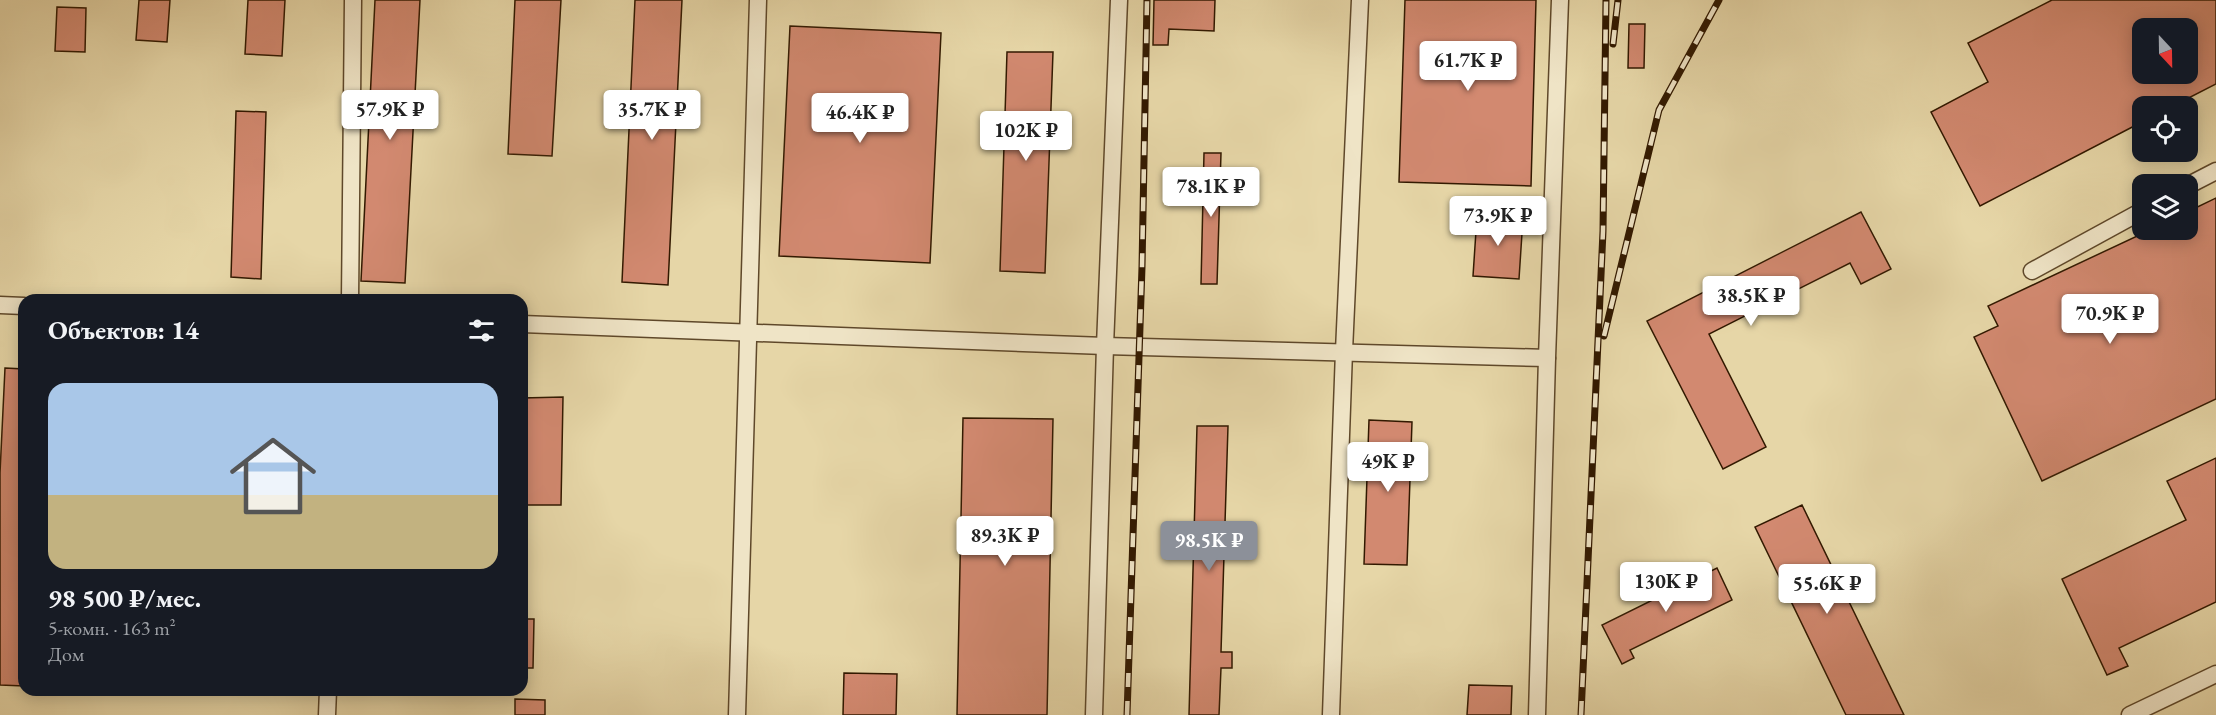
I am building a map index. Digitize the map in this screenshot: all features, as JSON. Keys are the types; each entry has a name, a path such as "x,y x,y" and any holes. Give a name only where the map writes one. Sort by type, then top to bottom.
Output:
{"lane":[{"path":"350,294 353,0"},
{"path":"737,715 758,0"},
{"path":"1095,715 1105,346 1119,0"},
{"path":"1331,715 1360,0"},
{"path":"1537,715 1560,0"},
{"path":"2198,180 2216,171"},
{"path":"2032,271 2132,216"},
{"path":"0,305 18,306"},
{"path":"528,324 1105,346 1547,358"},
{"path":"2130,715 2216,675"},
{"path":"327,715 328,696"}],"building":[{"path":"139,0 170,0 167,42 136,40"},
{"path":"248,0 285,0 282,56 245,54"},
{"path":"375,0 420,0 405,283 361,281"},
{"path":"515,0 561,0 552,156 508,154"},
{"path":"635,0 682,0 668,285 622,282"},
{"path":"1154,0 1215,0 1214,31 1169,29 1168,45 1153,45"},
{"path":"1405,0 1536,0 1531,186 1399,182"},
{"path":"2052,0 2216,0 2216,84 2193,96 2132,96 2132,127 1980,206 1931,112 1988,82 1968,43"},
{"path":"57,7 86,8 85,52 55,51"},
{"path":"1629,24 1645,24 1644,68 1628,68"},
{"path":"790,26 941,33 930,263 779,256"},
{"path":"1007,52 1053,52 1045,273 1000,271"},
{"path":"236,111 266,112 261,279 231,277"},
{"path":"1204,153 1221,153 1217,284 1201,284"},
{"path":"2216,198 2216,399 2042,481 1974,337 1998,326 1988,306 2132,238 2198,240 2198,207"},
{"path":"1861,212 1891,269 1861,284 1850,263 1709,334 1766,447 1723,469 1647,321"},
{"path":"1477,216 1523,218 1519,279 1473,276"},
{"path":"5,368 18,369 18,686 0,685 0,473"},
{"path":"563,397 561,505 528,505 528,398"},
{"path":"963,418 1053,419 1047,715 957,715"},
{"path":"1369,420 1412,422 1407,565 1364,564"},
{"path":"1197,426 1228,426 1221,652 1232,652 1232,668 1221,668 1219,715 1189,715"},
{"path":"2216,458 2216,602 2119,648 2128,666 2107,675 2062,579 2186,520 2167,481"},
{"path":"1802,505 1904,715 1846,715 1755,527"},
{"path":"1717,568 1732,600 1630,650 1634,658 1622,664 1602,625"},
{"path":"528,619 534,619 533,668 528,668"},
{"path":"844,673 897,674 896,715 843,715"},
{"path":"1469,685 1512,686 1511,715 1467,715"},
{"path":"515,699 545,700 545,715 515,715"}],"railway":[{"path":"1127,715 1142,267 1147,0"},
{"path":"1581,715 1603,231 1606,0"},
{"path":"1613,44 1618,0"},
{"path":"1604,336 1659,110 1719,0"}]}
